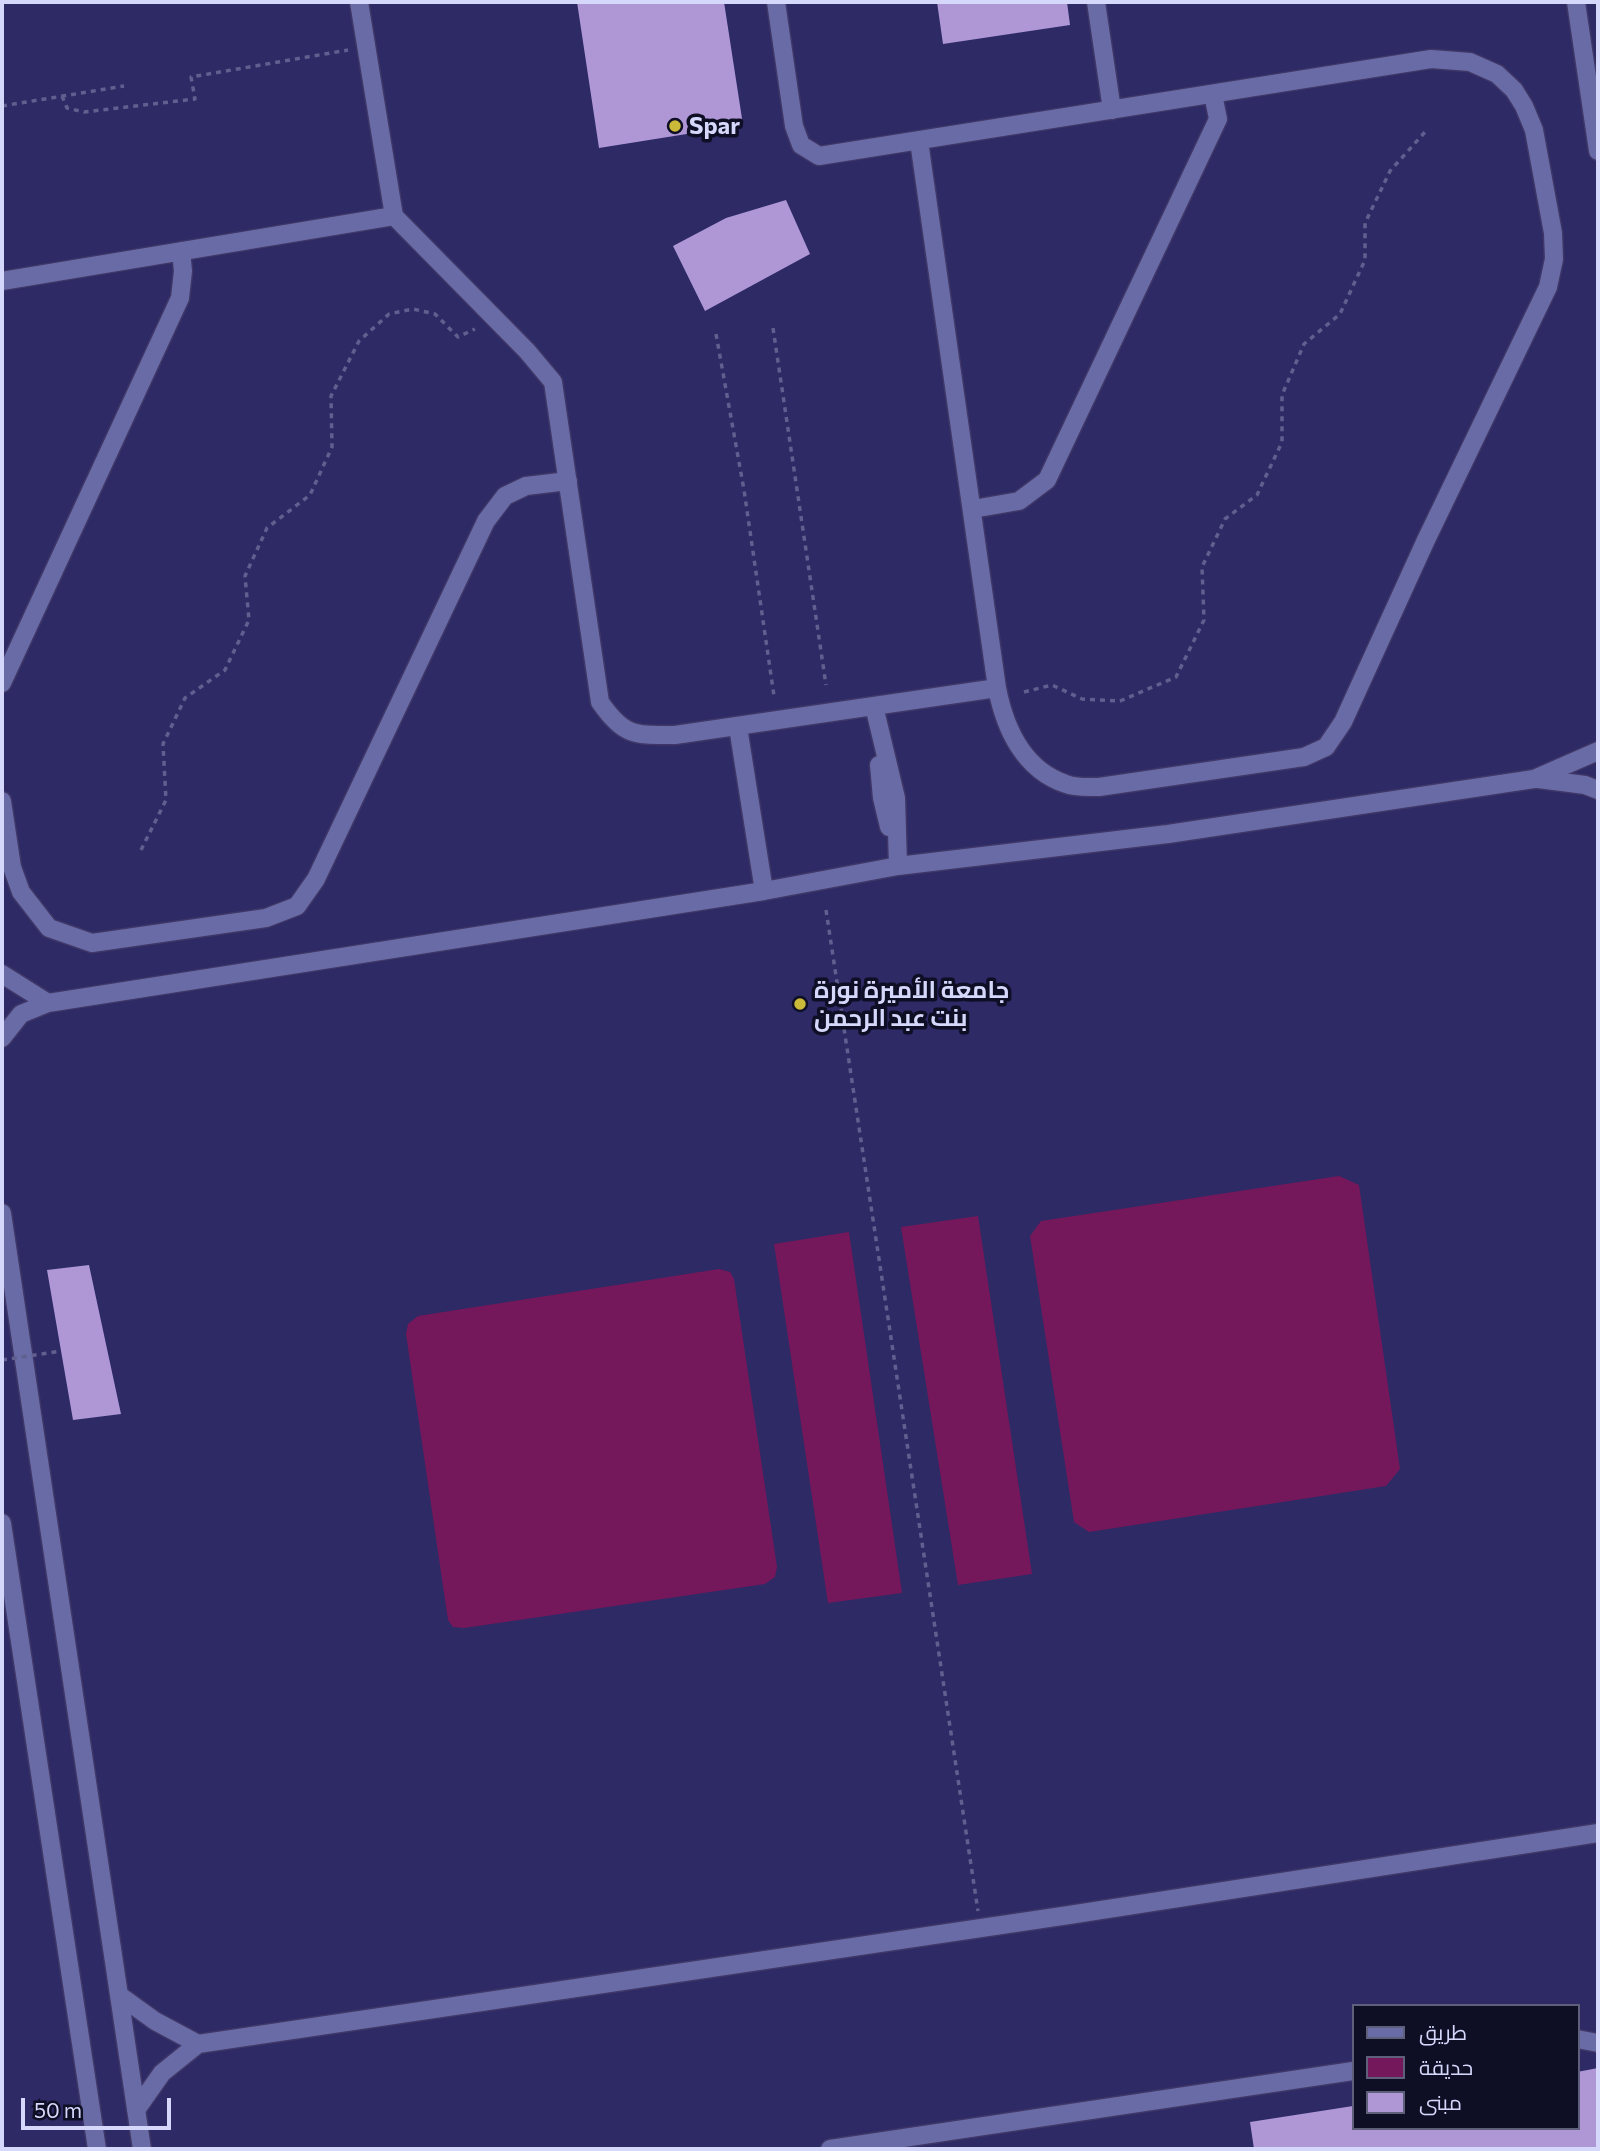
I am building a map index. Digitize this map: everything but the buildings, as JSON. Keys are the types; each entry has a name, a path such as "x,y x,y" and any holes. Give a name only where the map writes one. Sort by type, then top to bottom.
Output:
{"street":[{"path":"359,2 394,216 527,351 553,382 600,702 615,724 640,735 675,735 998,688"},
{"path":"776,2 794,126 801,145 819,156 1431,59 1470,62 1497,74 1514,90 1534,130 1553,233 1554,259 1548,287 1426,540 1343,722 1326,747 1304,757 1098,788 1069,785 1044,775 1026,756 1011,734 1001,708 919,141"},
{"path":"1096,2 1112,110"},
{"path":"1576,2 1598,151"},
{"path":"973,509 1019,501 1047,480 1218,119 1213,94"},
{"path":"2,281 394,216"},
{"path":"2,683 180,298 183,271 181,251"},
{"path":"2,801 12,867 21,892 49,928 60,932 92,943 266,918 297,905 316,879 486,521 505,496 526,486 568,481"},
{"path":"874,706 882,798 898,866"},
{"path":"738,727 764,891"},
{"path":"2,1038 21,1014 48,1003 764,891 898,866 1167,834 1534,779 1598,751"},
{"path":"1534,779 1585,785 1598,790"},
{"path":"2,974 48,1003"},
{"path":"2,1213 142,2149"},
{"path":"2,1523 97,2149"},
{"path":"136,2110 162,2073 198,2044 1598,1833"},
{"path":"119,1995 155,2021 198,2044"},
{"path":"1579,2039 1598,2043"},
{"path":"830,2149 1352,2071"}],"path":[{"path":"61,96 67,108 85,112 195,99 191,77 350,49"},
{"path":"2,106 124,86"},
{"path":"1024,692 1052,685 1083,699 1120,701 1176,677 1204,620 1202,567 1225,519 1257,495 1282,442 1282,395 1304,344 1340,314 1365,260 1365,223 1390,171 1425,132"},
{"path":"141,850 166,800 163,744 185,698 225,670 249,620 245,576 267,528 310,495 332,447 331,396 359,341 389,314 413,309 435,314 458,337 475,329"},
{"path":"773,328 826,685"},
{"path":"716,334 744,490 774,696"},
{"path":"826,910 981,1928"},
{"path":"2,1360 61,1352"}],"shaded area":[{"name":"جامعة الأميرة نورة بنت عبد الرحمن","path":"2,2 1598,2 1598,2149 2,2149"}],"green space":[{"path":"1339,1176 1359,1185 1400,1469 1386,1486 1089,1532 1074,1522 1030,1236 1041,1221"},
{"path":"978,1216 1032,1574 958,1585 901,1227"},
{"path":"849,1232 902,1593 828,1603 774,1244"},
{"path":"719,1269 730,1272 734,1279 777,1567 775,1577 765,1584 464,1628 453,1627 448,1620 406,1334 408,1324 418,1316"}],"place":[{"name":"Spar","path":"675,126"},
{"name":"جامعة الأميرة نورة بنت عبد الرحمن","path":"800,1004"}]}
